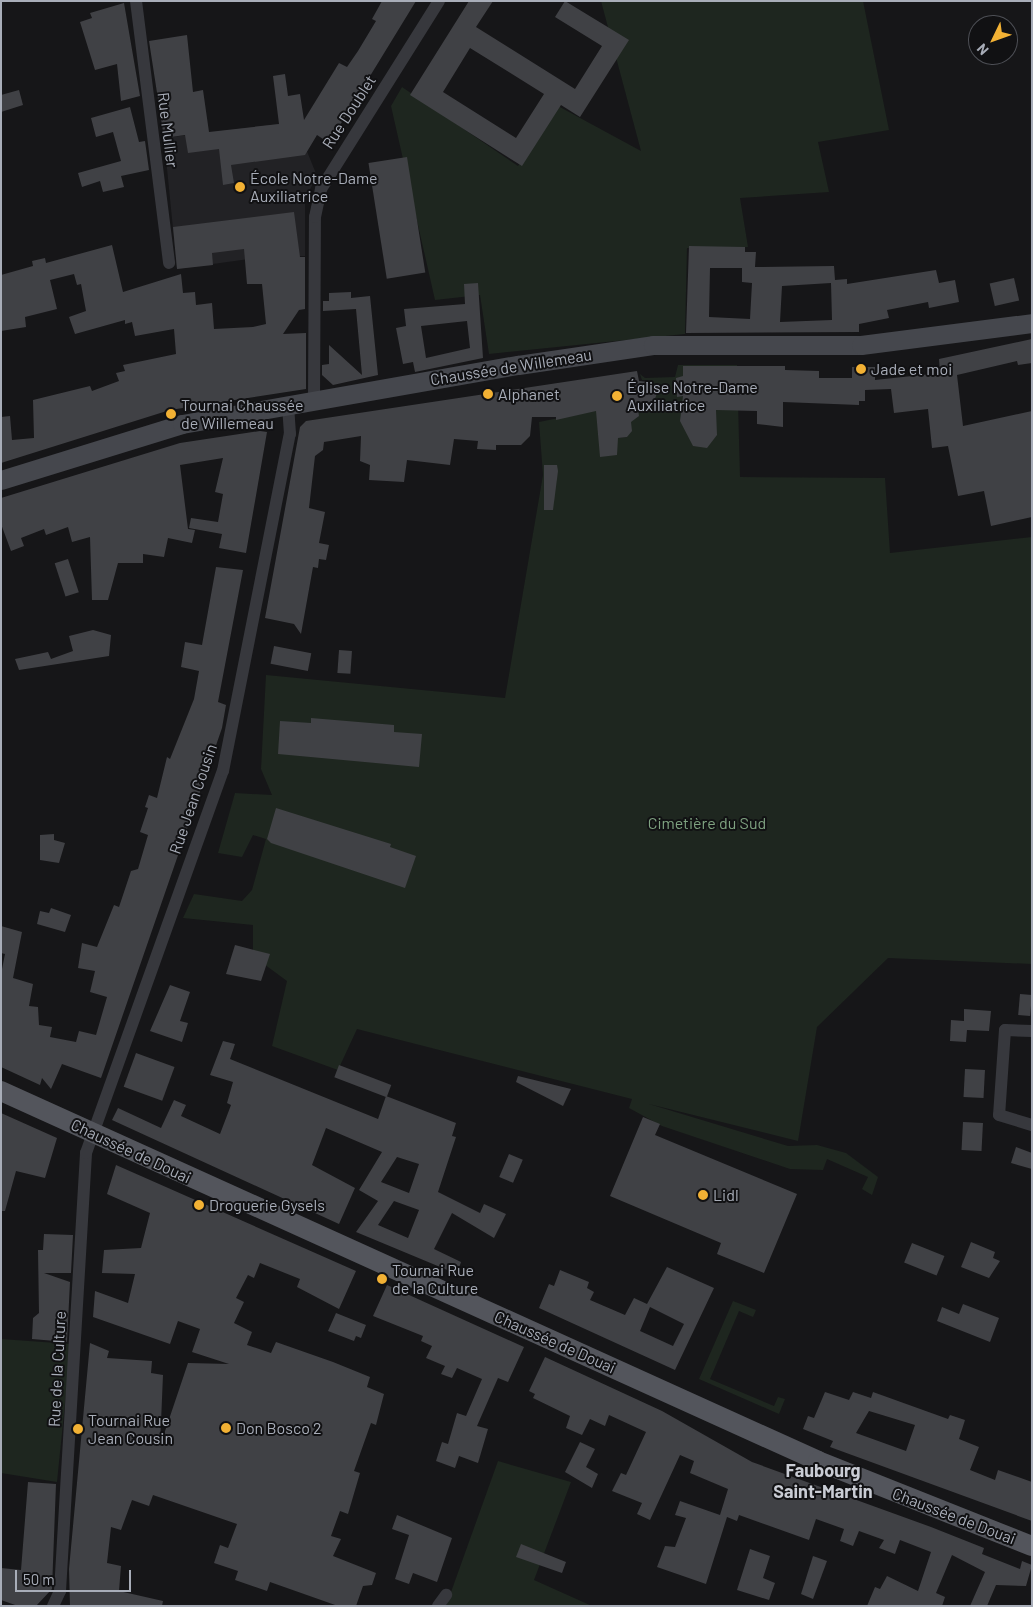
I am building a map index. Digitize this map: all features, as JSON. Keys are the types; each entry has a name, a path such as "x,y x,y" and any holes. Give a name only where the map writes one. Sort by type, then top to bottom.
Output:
{"main road":[{"name":"Chaussée de Douai","path":"1,1091 818,1461 1032,1546"}],"street":[{"name":"Rue Mullier","path":"136,1 169,263"},
{"name":"Rue Doublet","path":"314,400 315,217 321,189 439,1"},
{"name":"Chaussée de Willemeau","path":"1,480 182,424 288,404 653,345 861,345 1032,323"},
{"name":"Rue Jean Cousin","path":"92,1133 223,772 290,438 288,404"},
{"path":"1032,1031 1006,1030 999,1115 1032,1125"},
{"name":"Rue de la Culture","path":"53,1606 60,1592 86,1153 92,1133"},
{"path":"438,1606 446,1595"}],"shaded area":[{"name":"École Notre-Dame Auxiliatrice","path":"279,124 302,139 317,176 305,199 305,256 263,257 177,269 164,138"}],"green space":[{"path":"601,1 863,1 889,130 818,142 829,192 740,198 748,247 687,248 685,334 489,354 480,295 435,300 391,106 402,87 518,166 558,106 641,151"},
{"name":"Cimetière du Sud","path":"678,365 737,365 740,477 885,478 890,553 1032,537 1032,964 888,958 817,1027 798,1141 649,1104 788,1146 817,1145 846,1153 878,1177 872,1195 862,1189 868,1177 827,1159 823,1170 790,1169 662,1126 629,1108 632,1099 357,1029 338,1070 272,1046 287,981 253,956 253,925 183,918 194,894 242,901 252,890 266,839 253,835 242,857 218,853 235,793 272,795 261,769 266,675 505,698 543,475 539,422 598,410 618,438 627,437 631,421 637,417 637,408 649,408 646,380 642,380 640,374 645,378 675,377"},
{"path":"733,1301 756,1310 753,1317 739,1311 710,1379 774,1406 778,1397 785,1399 779,1414 699,1379"},
{"path":"1,1339 71,1344 57,1482 1,1473"},
{"path":"498,1461 571,1482 534,1580 592,1606 446,1606"}],"building":[{"path":"382,1 416,1 329,143 317,135 305,155 231,165 234,183 223,185 219,149 188,153 185,135 164,138 149,41 187,35 193,92 203,90 209,132 279,124 273,76 285,74 288,96 300,94 304,120 339,63 347,67 358,51 376,21 372,19"},
{"path":"469,1 493,1 476,27 575,89 602,46 555,17 565,1 629,40 580,117 561,105 522,166 410,95","holes":["470,48 544,94 516,138 443,92"]},
{"path":"124,3 140,96 121,101 117,64 95,70 80,22 92,18 90,13"},
{"path":"19,90 23,105 1,112 1,95"},
{"path":"130,107 139,142 145,141 149,170 121,176 124,187 103,192 100,181 82,187 78,173 121,161 113,132 96,137 91,118"},
{"path":"407,157 425,273 387,279 368,163"},
{"path":"294,212 300,257 305,257 305,309 299,310 283,334 306,333 306,389 170,410 1,463 1,417 10,416 12,440 34,438 33,400 90,386 92,391 119,381 116,373 125,371 123,365 176,354 174,329 135,336 132,322 125,324 125,320 75,334 69,317 86,311 81,284 77,285 74,274 50,280 57,309 25,317 26,327 1,331 1,275 33,266 32,261 45,258 46,263 112,245 123,292 181,274 183,293 195,292 196,305 212,303 214,329 253,327 266,324 262,284 247,284 244,249 212,253 213,265 177,269 173,227"},
{"path":"689,246 745,247 745,252 756,252 755,267 834,266 835,280 847,279 847,284 936,270 939,283 955,280 959,302 929,308 928,302 887,310 889,318 859,324 859,332 686,333","holes":["710,268 742,268 742,282 752,283 750,319 709,317","831,283 832,320 780,322 782,286"]},
{"path":"1014,278 1019,300 995,306 990,284"},
{"path":"478,283 483,358 415,372 413,362 403,364 396,328 406,326 404,309 465,304 464,284","holes":["467,321 470,348 426,358 421,326"]},
{"path":"351,292 351,298 370,296 378,375 333,385 322,375 322,365 329,364 329,345 362,375 356,309 323,311 323,301 329,301 329,293"},
{"path":"1032,339 1032,363 1018,365 1017,361 957,375 963,426 1032,411 1032,517 991,526 984,491 958,496 948,446 932,448 928,409 894,413 891,389 865,390 865,401 859,401 859,405 783,402 783,427 757,424 757,411 716,410 717,435 707,448 693,446 680,421 683,396 677,397 676,378 683,376 683,366 785,366 785,370 819,371 819,378 852,378 852,367 875,367 875,380 940,373 939,359"},
{"path":"637,371 639,381 649,382 658,391 652,406 638,409 639,416 631,422 632,431 627,437 618,438 617,455 600,457 596,411 556,420 556,417 532,417 530,436 521,445 496,445 496,450 477,449 478,441 454,439 450,465 407,460 404,482 369,480 370,465 360,461 361,436 324,442 323,450 315,456 309,508 325,512 319,543 329,545 326,560 319,559 318,568 313,567 301,634 294,624 265,618 300,427 306,421"},
{"path":"260,431 267,432 246,553 219,548 222,534 189,528 191,518 218,522 223,494 215,492 223,458 180,465 188,529 195,530 192,543 168,538 164,557 143,554 143,563 118,563 108,600 92,600 90,537 72,542 68,527 46,535 44,529 21,538 24,546 11,551 1,524 1,498 180,443"},
{"path":"544,465 557,465 558,471 553,510 544,510"},
{"path":"68,559 79,592 66,597 55,563"},
{"path":"216,567 243,570 218,702 226,705 222,728 101,1078 62,1064 51,1089 42,1078 40,1085 1,1067 1,974 5,954 1,953 1,926 22,932 13,978 33,984 29,1006 38,1007 39,1025 52,1027 50,1037 76,1042 79,1031 96,1035 107,997 90,992 95,971 78,968 82,943 97,947 114,905 119,907 131,871 138,869 148,835 140,832 148,808 145,807 149,795 157,798 167,757 170,759 194,699 199,671 181,667 185,642 202,645"},
{"path":"93,630 111,635 109,656 19,670 15,659 48,652 51,659 73,651 69,636"},
{"path":"274,646 311,653 308,671 271,664"},
{"path":"339,650 352,651 350,674 337,673"},
{"path":"311,718 394,725 394,732 422,734 419,767 278,754 280,721 311,723"},
{"path":"276,808 391,844 390,847 416,856 405,888 271,843 267,839"},
{"path":"54,834 54,840 65,843 59,863 40,860 40,835"},
{"path":"51,908 71,915 65,932 37,924 40,911 49,913"},
{"path":"235,945 270,954 261,981 226,974"},
{"path":"170,985 190,992 180,1021 188,1023 182,1042 150,1031"},
{"path":"1020,994 1032,995 1030,1016 1018,1015"},
{"path":"964,1009 991,1011 989,1031 967,1030 966,1042 950,1041 951,1020 964,1021"},
{"path":"223,1041 235,1044 230,1059 378,1119 386,1096 456,1123 452,1136 456,1137 438,1192 480,1213 484,1204 506,1214 494,1238 452,1213 434,1249 461,1262 457,1274 356,1232 378,1201 359,1190 382,1152 326,1128 312,1165 355,1188 339,1224 112,1120 118,1108 161,1128 174,1100 186,1105 181,1116 220,1134 231,1105 227,1103 233,1082 210,1075","holes":["397,1157 419,1164 409,1193 381,1182","394,1201 419,1210 408,1238 378,1225"]},
{"path":"136,1053 175,1067 162,1101 124,1087"},
{"path":"339,1065 391,1085 387,1097 334,1077"},
{"path":"965,1069 985,1070 984,1098 964,1097"},
{"path":"518,1076 571,1089 563,1106 516,1082"},
{"path":"1,1113 57,1138 45,1178 16,1171 5,1211 1,1211"},
{"name":"Lidl","path":"643,1117 660,1124 655,1135 797,1194 764,1273 717,1254 721,1243 610,1196"},
{"path":"963,1122 983,1123 982,1151 962,1150"},
{"path":"1016,1147 1032,1153 1032,1169 1011,1163"},
{"path":"509,1154 523,1160 513,1183 499,1177"},
{"name":"Don Bosco 2","path":"116,1165 356,1271 339,1309 297,1287 300,1279 260,1263 254,1278 248,1275 236,1298 244,1302 234,1323 252,1332 247,1345 271,1353 276,1342 333,1362 370,1377 367,1387 384,1394 376,1425 371,1423 354,1471 360,1473 348,1514 340,1511 331,1536 341,1539 333,1556 376,1573 372,1585 363,1586 356,1606 338,1606 270,1582 267,1591 235,1580 238,1571 214,1563 220,1545 228,1548 237,1524 153,1495 149,1506 132,1500 121,1530 111,1527 107,1563 121,1566 119,1591 163,1601 162,1606 70,1606 69,1569 90,1343 109,1351 107,1358 152,1361 151,1373 163,1375 160,1446 188,1363 229,1364 192,1352 200,1329 178,1321 170,1344 93,1317 95,1291 128,1303 135,1274 102,1273 104,1250 141,1248 150,1213 107,1194"},
{"path":"44,1234 73,1235 71,1273 44,1273 70,1282 67,1342 32,1339 33,1318 39,1313 38,1250 43,1250"},
{"path":"971,1242 995,1252 993,1258 1000,1261 989,1278 961,1267"},
{"path":"912,1243 944,1256 937,1276 904,1262"},
{"path":"667,1267 714,1288 675,1370 539,1308 549,1284 554,1286 560,1270 589,1282 587,1288 594,1292 590,1300 625,1315 634,1298 647,1304","holes":["650,1307 684,1324 673,1346 640,1331"]},
{"path":"387,1285 524,1347 508,1382 498,1378 477,1426 488,1429 478,1463 459,1456 455,1468 436,1461 442,1442 448,1444 457,1413 466,1416 482,1379 457,1368 452,1378 441,1374 445,1366 426,1358 432,1346 421,1341 423,1336 373,1316"},
{"path":"963,1304 999,1318 990,1342 937,1321 942,1307 959,1314"},
{"path":"336,1313 366,1325 361,1338 356,1336 354,1341 328,1331"},
{"path":"545,1357 662,1411 752,1462 984,1548 982,1554 1020,1569 1022,1561 1032,1565 1026,1586 996,1585 987,1606 970,1606 985,1572 952,1555 936,1593 945,1597 942,1606 867,1606 875,1587 880,1589 887,1576 918,1591 931,1552 900,1540 895,1554 879,1548 884,1540 859,1531 853,1546 840,1541 844,1529 816,1519 809,1540 739,1515 737,1521 727,1517 706,1584 657,1567 665,1546 675,1547 686,1518 675,1515 680,1501 720,1515 728,1489 690,1473 694,1461 680,1455 650,1520 637,1514 642,1503 612,1491 621,1473 626,1475 646,1432 609,1415 605,1426 590,1419 582,1435 566,1428 570,1416 533,1398 535,1394 529,1391"},
{"path":"825,1392 849,1400 853,1392 871,1398 873,1392 948,1419 950,1415 965,1420 959,1439 979,1447 970,1470 995,1480 998,1470 1032,1482 1032,1521 830,1447 833,1441 803,1429 808,1416 814,1418","holes":["869,1411 915,1425 906,1451 856,1433"]},
{"path":"580,1442 595,1449 586,1467 598,1474 592,1488 565,1472"},
{"path":"28,1482 56,1484 52,1589 36,1606 18,1606 1,1600 1,1568 21,1570"},
{"path":"397,1515 452,1538 437,1582 413,1573 409,1584 395,1579 409,1535 392,1529"},
{"path":"521,1544 566,1562 562,1573 516,1557"},
{"path":"750,1549 770,1556 763,1578 775,1583 769,1600 737,1590"},
{"path":"813,1556 827,1561 813,1599 801,1594"}],"place":[{"name":"École Notre-Dame Auxiliatrice","path":"240,187"},
{"name":"Jade et moi","path":"861,369"},
{"name":"Alphanet","path":"488,394"},
{"name":"Église Notre-Dame Auxiliatrice","path":"617,396"},
{"name":"Tournai Chaussée de Willemeau","path":"171,414"},
{"name":"Lidl","path":"703,1195"},
{"name":"Droguerie Gysels","path":"199,1205"},
{"name":"Tournai Rue de la Culture","path":"382,1279"},
{"name":"Don Bosco 2","path":"226,1428"},
{"name":"Tournai Rue Jean Cousin","path":"78,1429"}],"district":[{"name":"Faubourg Saint-Martin","path":"823,1481"}]}
